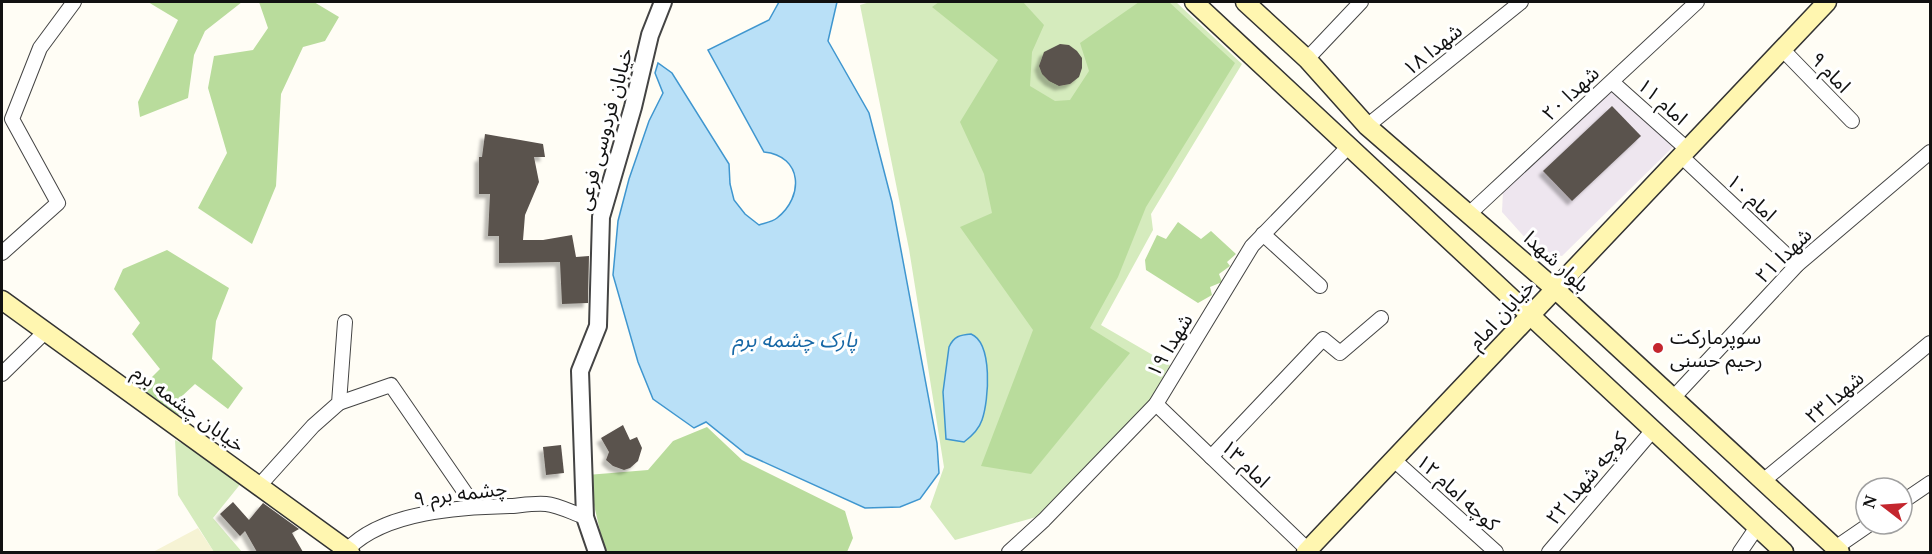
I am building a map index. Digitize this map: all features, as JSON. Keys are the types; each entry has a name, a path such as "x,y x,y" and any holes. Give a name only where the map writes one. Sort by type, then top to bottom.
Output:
{"main road":[{"path":"1194,2 1784,552"},
{"name":"بلوار شهدا","path":"1245,2 1307,59 1367,126 1555,289 1837,550"},
{"name":"خیابان امام","path":"1307,551 1827,2"},
{"name":"خیابان چشمه برم","path":"2,300 348,551"}],"street":[{"path":"2,254 58,203 12,119 40,48 74,2"},
{"name":"خیابان فردوسی فرعی","path":"597,552 585,517 580,370 598,326 601,217 633,107 650,35 663,2"},
{"path":"1307,59 1361,2"},
{"name":"شهدا ۱۸","path":"1367,126 1521,2"},
{"name":"شهدا ۲۰","path":"1470,213 1697,2"},
{"name":"امام ۹","path":"1782,49 1852,121"},
{"name":"امام ۱۱","path":"1612,82 1684,153"},
{"name":"شهدا ۱۹","path":"1009,552 1044,520 1156,404 1252,246 1349,146"},
{"name":"شهدا ۲۱","path":"1673,398 1797,266 1930,152"},
{"name":"امام ۱۰","path":"1684,153 1797,266"},
{"path":"1263,234 1320,286"},
{"path":"1211,457 1323,339 1340,353 1381,318"},
{"path":"339,404 345,322"},
{"path":"2,374 46,331"},
{"name":"شهدا ۲۳","path":"1763,481 1930,343"},
{"path":"259,486 313,426 339,404 391,386 475,507"},
{"name":"امام ۱۳","path":"1156,404 1307,551"},
{"name":"کوچه شهدا ۲۲","path":"1549,552 1653,430"},
{"name":"کوچه امام ۱۲","path":"1394,460 1496,552"},
{"path":"1914,494 1930,483"},
{"name":"چشمه برم ۹","path":"348,551 357,539 389,524 421,515 475,507 545,504 585,517"},
{"path":"1740,552 1757,526"},
{"path":"1837,550 1855,536"}],"shaded area":[{"path":"1615,88 1674,146 1562,256 1537,251 1502,212 1503,191"},
{"path":"198,528 214,552 153,552"}],"green space":[{"path":"148,2 242,2 205,31 194,55 188,98 140,117 138,102 178,20"},
{"path":"259,2 314,2 339,17 325,41 303,47 281,94 276,186 252,244 198,208 227,153 208,88 214,56 253,50 268,28"},
{"path":"870,2 1176,2 1242,64 1151,214 1153,230 1101,325 1170,365 1148,404 1036,517 955,540 930,507 944,467 909,249 860,5"},
{"path":"939,2 1023,2 1044,25 1032,52 1030,86 1055,101 1070,100 1089,71 1080,43 1139,2 1169,2 1235,63 1146,207 1118,277 1090,328 1130,353 1031,474 981,466 1033,330 960,227 992,213 984,174 960,122 998,60 932,7"},
{"path":"1178,222 1201,239 1211,231 1236,254 1227,262 1230,266 1219,274 1222,282 1210,287 1212,295 1198,303 1146,270 1145,260 1157,235 1166,239"},
{"path":"167,250 229,288 216,321 212,359 243,388 228,409 195,384 181,397 178,418 138,391 160,369 132,334 140,323 114,289 123,269"},
{"path":"707,427 742,460 845,511 853,538 847,552 605,552 587,475 648,470 673,441"},
{"path":"175,440 197,450 242,482 213,518 242,552 214,552 178,495"}],"water":[{"name":"پارک چشمه برم","path":"779,2 837,2 828,41 869,113 892,202 937,443 939,473 920,499 900,507 865,508 746,454 706,422 694,428 653,399 638,362 613,275 618,221 629,179 649,121 663,93 655,73 658,63 672,73 729,164 734,200 745,214 759,225 777,218 786,209 795,189 792,169 777,155 764,152 708,50 769,20"},
{"path":"971,334 978,339 983,348 987,386 981,423 964,442 946,439 943,392 949,347 958,337"}],"building":[{"path":"1060,44 1069,45 1077,51 1082,58 1082,68 1079,77 1070,84 1059,86 1042,74 1039,66 1044,52"},
{"path":"1612,106 1641,136 1572,201 1543,171"},
{"path":"485,134 543,144 545,157 534,157 539,182 525,215 523,240 543,240 572,235 576,257 589,256 588,303 562,304 560,262 499,263 499,236 488,236 490,194 479,194 479,157 482,157"},
{"path":"623,425 630,440 637,437 642,448 638,461 624,470 613,466 606,460 609,452 601,438"},
{"path":"561,445 564,473 546,475 543,447"},
{"path":"233,502 249,520 263,503 299,529 292,533 303,552 257,552 245,531 240,536 220,514"}],"place":[{"name":"سوپرمارکت رحیم حسنی","path":"1658,348"}]}
